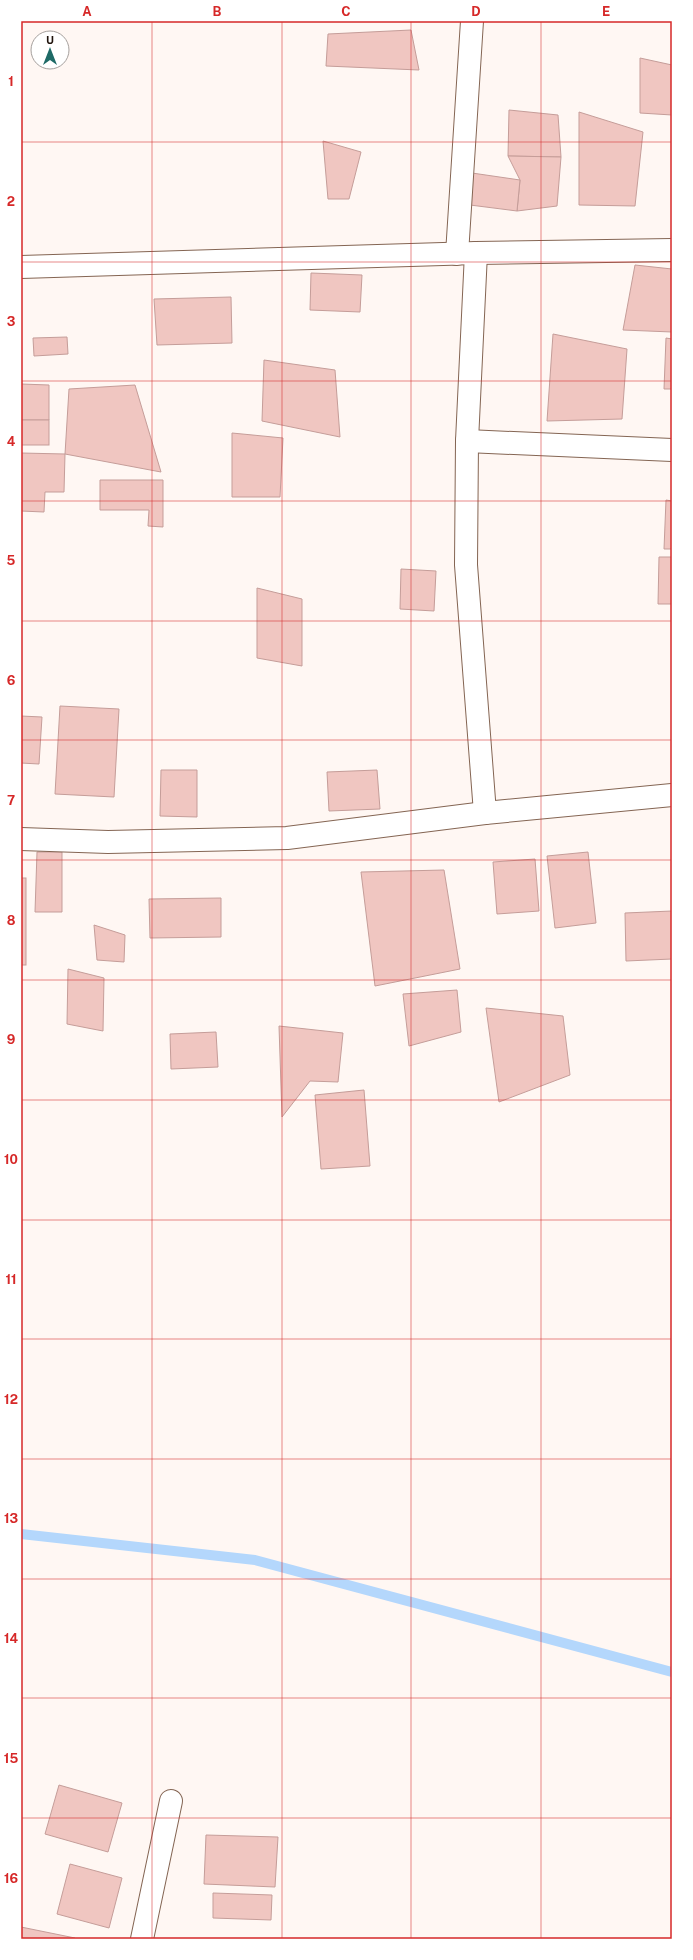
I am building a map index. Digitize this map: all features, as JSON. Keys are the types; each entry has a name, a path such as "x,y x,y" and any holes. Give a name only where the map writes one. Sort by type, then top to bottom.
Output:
{"street":[{"path":"472,21 467,253 466,565 485,813"},
{"path":"21,267 467,253 672,250"},
{"path":"467,441 672,450"},
{"path":"21,839 108,842 287,838 485,813 672,794"},
{"path":"142,1939 171,1800"}],"building":[{"path":"411,30 419,70 326,66 328,34"},
{"path":"640,58 672,65 672,115 640,113"},
{"path":"509,110 558,115 561,157 508,156"},
{"path":"579,112 643,132 635,206 579,205"},
{"path":"323,141 361,152 349,199 328,199"},
{"path":"508,156 561,157 557,206 517,211 520,180"},
{"path":"472,173 520,180 517,211 470,205"},
{"path":"635,265 672,269 672,332 623,330"},
{"path":"311,273 362,275 360,312 310,310"},
{"path":"231,297 232,343 157,345 154,299"},
{"path":"553,334 627,349 622,419 547,421"},
{"path":"67,337 68,354 34,356 33,338"},
{"path":"666,338 672,339 672,389 664,389"},
{"path":"264,360 335,370 340,437 262,421"},
{"path":"21,384 49,385 49,420 21,420"},
{"path":"135,385 161,472 65,454 69,389"},
{"path":"21,420 49,420 49,445 21,445"},
{"path":"232,433 283,438 280,497 232,497"},
{"path":"21,453 65,454 64,492 45,492 44,512 21,511"},
{"path":"100,480 163,480 163,527 148,526 149,510 100,510"},
{"path":"666,500 672,501 672,549 664,549"},
{"path":"659,557 672,557 672,604 658,604"},
{"path":"401,569 436,571 434,611 400,609"},
{"path":"257,588 302,599 302,666 257,658"},
{"path":"60,706 119,709 114,797 55,794"},
{"path":"21,716 42,717 39,764 21,763"},
{"path":"161,770 197,770 197,817 160,816"},
{"path":"377,770 380,809 329,811 327,772"},
{"path":"37,852 62,852 62,912 35,912"},
{"path":"588,852 596,923 555,928 547,856"},
{"path":"535,859 539,911 497,914 493,862"},
{"path":"444,870 460,969 375,986 361,872"},
{"path":"21,878 26,878 26,965 21,965"},
{"path":"221,898 221,937 150,938 149,899"},
{"path":"672,911 672,959 626,961 625,913"},
{"path":"94,925 125,935 124,962 97,960"},
{"path":"68,969 104,978 103,1031 67,1024"},
{"path":"457,990 461,1032 409,1046 403,994"},
{"path":"486,1008 563,1016 570,1075 499,1102"},
{"path":"279,1026 343,1033 338,1082 310,1081 282,1117"},
{"path":"216,1032 218,1067 171,1069 170,1034"},
{"path":"364,1090 370,1166 321,1169 315,1095"},
{"path":"59,1785 122,1803 108,1852 45,1834"},
{"path":"206,1835 278,1837 275,1887 204,1884"},
{"path":"70,1864 122,1878 109,1928 57,1914"},
{"path":"213,1893 272,1895 271,1920 213,1918"},
{"path":"21,1927 75,1938 75,1939 21,1939"}],"waterway":[{"path":"21,1534 255,1560 672,1672"}]}
